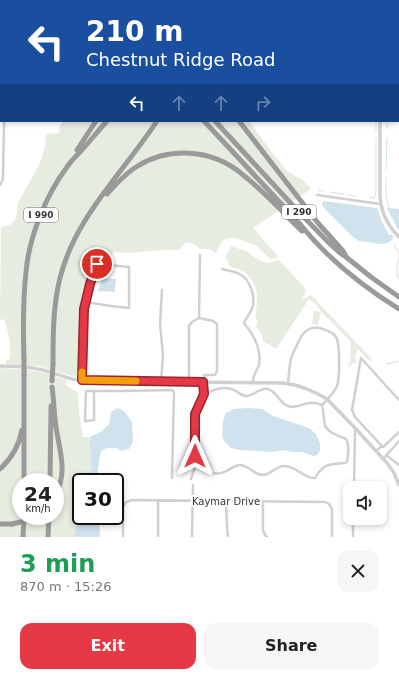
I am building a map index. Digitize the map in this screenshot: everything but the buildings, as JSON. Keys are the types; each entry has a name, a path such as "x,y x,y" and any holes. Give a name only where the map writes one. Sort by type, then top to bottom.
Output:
{"highway":[{"path":"70,163 95,122"},
{"path":"70,163 106,122"},
{"path":"50,473 54,314 60,276 76,236 85,221 110,184 156,122"},
{"name":"I 290","path":"205,122 312,239 357,280 399,309"},
{"name":"I 290","path":"216,122 316,230 336,249 399,297"},
{"path":"240,122 318,223 343,251 346,257"},
{"path":"97,203 123,177 145,162 170,154 196,154 218,159 241,173 266,195 297,227 312,239"},
{"name":"I 990","path":"24,473 23,309 28,256 35,231 45,206 57,182 70,163"},
{"path":"52,387 56,428 63,464 62,473"},
{"path":"0,469 16,450 20,440 24,420"},
{"path":"0,524 12,524"},
{"path":"24,525 24,537"},
{"path":"48,537 49,525"}],"street":[{"path":"0,185 3,179 4,122"},
{"path":"380,122 380,204 386,220 394,233 399,237"},
{"path":"316,195 380,204"},
{"path":"82,380 83,320 85,302 102,253"},
{"path":"199,318 200,255"},
{"path":"85,302 129,308 129,267 97,264"},
{"path":"222,269 241,275 251,288 253,295 253,304 244,323 250,330 258,350 259,365 252,378 253,382"},
{"path":"161,382 163,356 160,324 162,290"},
{"path":"189,382 189,326 192,322 199,318 213,321 217,324 217,371 215,375 204,375 204,394 195,414 196,464 191,479"},
{"path":"196,464 214,474 223,473 236,466 242,465 260,474 267,474 285,466 294,468 311,479 314,478 325,466 347,462 348,445 346,439 330,432 327,428 322,405 336,387 339,377 338,344 336,336 329,331 319,328 310,329 304,332 291,357 288,383"},
{"path":"382,446 355,418 352,410 361,358 399,400"},
{"path":"0,366 19,366 38,369 72,380 288,383 307,388 327,399 355,428 394,473 399,485"},
{"path":"204,394 214,390 228,388 242,395 248,396 259,390 268,389 286,405 292,407 314,402 322,405"},
{"path":"94,391 94,420 85,420 85,391 172,390 174,392 172,478"},
{"path":"354,481 355,428"},
{"path":"376,451 382,446 383,447 399,432"},
{"path":"383,459 399,441"},
{"path":"386,455 399,465"},
{"path":"192,537 193,485"},
{"name":"Kaymar Drive","path":"123,537 123,507 124,503 132,500 327,503 332,509 332,537"},
{"path":"158,500 158,537"},
{"path":"226,502 228,537"},
{"path":"263,502 263,530 267,537"},
{"path":"353,525 353,537"}],"shaded area":[{"path":"62,122 250,122 287,171 304,181 311,189 253,228 279,257 273,259 269,258 257,246 236,238 229,238 222,241 216,253 209,249 200,249 194,244 188,242 179,250 157,250 128,253 115,252 108,257 102,253 85,302 82,375 79,378 38,366 6,364 6,360 10,359 10,343 4,319 0,320 1,227 10,225 15,220 18,203 40,163 45,147 46,134 59,133 60,124 62,124"},
{"path":"230,246 246,251 262,262 267,263 279,260 304,287 306,291 303,299 311,295 372,359 370,362 358,349 355,356 355,364 353,363 349,367 351,342 321,312 316,304 309,299 276,349 263,341 261,333 256,327 258,322 255,315 257,304 256,290 253,282 246,273 229,266 225,256 228,253"},
{"path":"314,311 321,312 318,325 312,324"},
{"path":"0,368 30,370 67,380 65,385 78,393 79,413 83,437 91,437 89,446 91,455 90,473 72,473 72,525 78,525 75,537 0,537"}],"water":[{"path":"323,201 377,208 389,235 392,235 393,237 392,240 388,243 381,244 359,241 353,237 324,208 322,204"},
{"path":"387,208 399,209 399,231 397,228"},
{"path":"103,278 116,279 115,292 97,291"},
{"path":"118,408 124,411 132,422 133,442 129,449 122,451 116,448 102,450 98,473 90,473 91,454 89,446 91,436 101,432 109,424 111,412"},
{"path":"234,409 262,409 273,416 309,428 316,434 320,444 320,451 317,455 313,456 302,452 283,450 273,452 231,448 224,441 222,435 223,421 226,413"},
{"path":"78,525 99,525 100,537 75,537"}],"waterway":[{"path":"376,122 376,131"},
{"path":"387,122 387,129"},
{"path":"369,197 375,197 376,191 376,138"},
{"path":"386,169 387,138"},
{"path":"386,177 386,197 389,208"},
{"path":"330,192 344,194"},
{"path":"349,195 355,196"},
{"path":"394,245 399,254 397,271 399,280"},
{"path":"387,364 399,361"}],"slow traffic":[{"path":"82,372 82,380 136,381"}],"route":[{"path":"97,264 84,309 82,380 203,382 204,394 195,414 195,456"}]}
